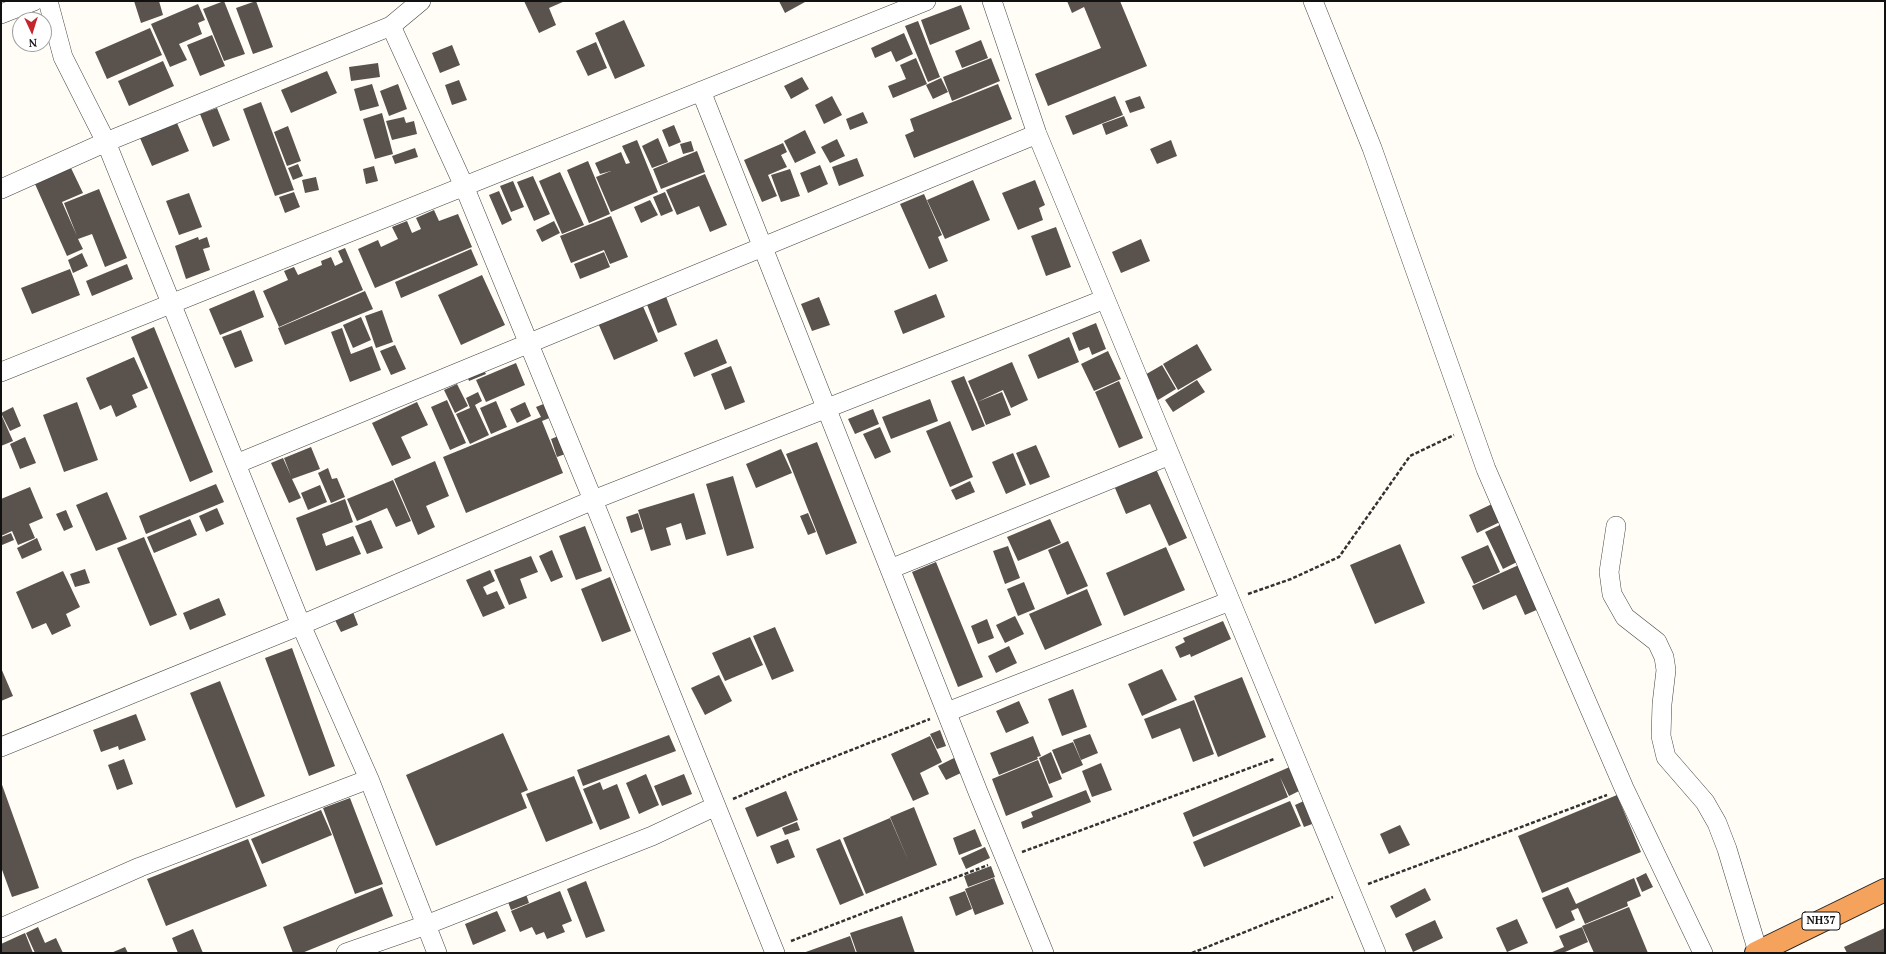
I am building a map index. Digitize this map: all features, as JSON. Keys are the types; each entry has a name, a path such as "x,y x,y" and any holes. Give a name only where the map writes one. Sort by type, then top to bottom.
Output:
{"highway":[{"name":"NH37","path":"1757,953 1885,890"}],"street":[{"path":"1,14 34,1"},
{"path":"48,1 63,57 106,142 302,625 369,779 437,953"},
{"path":"1,189 106,142 391,26 421,1"},
{"path":"1,372 926,1"},
{"path":"992,1 1037,134 1376,953"},
{"path":"1313,1 1372,148 1486,469 1624,788 1703,953"},
{"path":"391,26 464,186 529,343 716,806 770,951"},
{"path":"701,91 1044,953"},
{"path":"236,464 1037,134"},
{"path":"1,747 302,625 593,500 1105,299"},
{"path":"890,569 1170,455"},
{"path":"1616,526 1609,572 1612,594 1625,617 1657,642 1664,657 1666,670 1662,704 1661,736 1666,757 1705,802 1717,824 1727,849 1757,953"},
{"path":"947,712 1230,601"},
{"path":"1,928 140,867 369,779"},
{"path":"346,953 426,925 652,836 716,806"}],"path":[{"path":"1230,601 1291,579 1339,557 1410,456 1471,427"},
{"path":"716,806 793,773 947,712"},
{"path":"770,951 1005,858 1292,752"},
{"path":"1192,953 1350,890 1624,788"}],"building":[{"path":"134,1 159,1 163,15 141,23"},
{"path":"224,1 245,54 224,61 203,9"},
{"path":"256,1 273,47 253,54 236,8"},
{"path":"524,1 565,1 549,8 556,25 539,33"},
{"path":"779,1 804,1 805,2 785,13"},
{"path":"1067,1 1120,1 1147,66 1048,106 1035,74 1101,48 1084,7 1072,13"},
{"path":"198,4 205,20 198,23 202,34 179,44 187,60 170,67 151,24"},
{"path":"961,5 970,29 930,45 921,20"},
{"path":"624,20 645,66 615,79 595,33"},
{"path":"918,21 940,77 928,82 905,26"},
{"path":"150,28 162,55 107,79 95,52"},
{"path":"904,33 913,54 896,62 891,51 875,58 871,48"},
{"path":"212,35 225,66 200,76 187,45"},
{"path":"981,40 988,58 962,68 955,51"},
{"path":"596,42 607,68 588,76 576,51"},
{"path":"452,45 460,65 440,73 432,53"},
{"path":"916,58 927,84 893,98 888,86 906,79 900,65"},
{"path":"991,58 1000,81 952,101 943,77"},
{"path":"163,61 174,86 129,106 118,81"},
{"path":"378,63 380,77 351,81 349,67"},
{"path":"327,71 337,93 291,113 281,90"},
{"path":"802,77 809,89 791,99 784,86"},
{"path":"941,78 948,92 933,99 926,85"},
{"path":"459,80 467,100 452,105 445,85"},
{"path":"372,84 379,106 360,111 354,89"},
{"path":"398,84 407,109 389,116 380,91"},
{"path":"998,84 1012,119 914,158 905,135 914,131 910,119"},
{"path":"832,96 842,115 824,124 815,105"},
{"path":"1115,96 1123,115 1073,135 1065,116"},
{"path":"1140,96 1145,108 1130,113 1125,101"},
{"path":"261,102 294,190 275,196 243,109"},
{"path":"217,108 230,140 213,147 200,114"},
{"path":"863,112 868,123 850,130 846,119"},
{"path":"382,113 393,154 375,159 363,119"},
{"path":"1124,116 1128,126 1106,135 1102,124"},
{"path":"404,117 406,123 414,121 417,134 392,140 386,121"},
{"path":"177,123 189,151 152,166 140,138"},
{"path":"674,125 681,142 669,147 662,130"},
{"path":"288,126 301,161 287,166 274,132"},
{"path":"805,130 816,153 795,163 784,141"},
{"path":"658,138 668,162 652,168 642,146"},
{"path":"837,139 845,156 830,163 821,147"},
{"path":"637,140 658,192 611,212 596,177 611,171 600,174 595,163 621,152 626,164 630,163 622,146"},
{"path":"1171,140 1177,156 1157,164 1150,149"},
{"path":"691,141 694,151 683,154 680,144"},
{"path":"783,143 787,152 781,155 787,167 768,175 777,196 762,202 744,160"},
{"path":"415,148 418,157 395,164 392,156"},
{"path":"697,151 705,172 661,189 653,169"},
{"path":"857,158 864,176 839,186 832,167"},
{"path":"588,161 610,214 589,223 567,170"},
{"path":"298,164 303,176 293,180 288,168"},
{"path":"820,165 828,184 808,193 800,173"},
{"path":"374,166 378,181 366,184 363,169"},
{"path":"71,168 83,193 62,202 77,236 64,203 99,189 127,258 105,267 92,234 78,239 83,249 67,256 35,184"},
{"path":"790,169 800,196 781,202 771,175"},
{"path":"560,172 584,225 562,234 539,181"},
{"path":"705,174 727,225 710,232 699,206 677,215 666,190"},
{"path":"533,176 550,214 534,221 517,182"},
{"path":"316,177 319,190 305,193 302,180"},
{"path":"973,180 990,220 945,239 927,200"},
{"path":"1035,180 1045,205 1039,208 1043,220 1018,230 1002,193"},
{"path":"513,181 524,207 511,212 500,186"},
{"path":"499,191 512,220 502,225 489,195"},
{"path":"294,192 300,207 285,213 279,197"},
{"path":"665,192 673,211 661,216 653,197"},
{"path":"189,193 202,227 179,235 166,201"},
{"path":"924,194 942,235 938,237 948,261 929,269 900,204"},
{"path":"650,200 658,215 641,223 634,207"},
{"path":"434,210 439,221 458,214 472,247 375,288 358,249 378,240 381,247 398,239 392,227 407,221 412,233 421,229 416,218"},
{"path":"611,216 628,257 610,264 604,250 571,263 560,236"},
{"path":"554,221 560,233 542,242 536,230"},
{"path":"1056,227 1071,267 1046,276 1031,236"},
{"path":"198,237 199,240 207,237 210,247 203,249 210,270 186,279 175,246"},
{"path":"1141,239 1150,261 1121,273 1112,252"},
{"path":"345,248 363,290 279,327 263,291 288,280 284,271 294,267 298,275 322,265 321,261 331,257 335,266 343,262 338,251"},
{"path":"471,249 478,265 401,298 395,282"},
{"path":"604,252 610,267 580,279 574,264"},
{"path":"82,253 88,266 73,273 68,260"},
{"path":"127,264 133,279 92,296 86,281"},
{"path":"70,269 80,295 32,314 21,288"},
{"path":"482,275 505,325 461,345 438,295"},
{"path":"254,290 264,317 220,335 209,309"},
{"path":"365,291 373,309 285,345 278,328"},
{"path":"665,294 677,325 658,333 646,302"},
{"path":"936,294 945,317 903,334 894,311"},
{"path":"819,297 830,325 812,331 801,304"},
{"path":"642,304 658,341 614,360 598,323"},
{"path":"382,310 393,342 376,348 365,316"},
{"path":"361,317 371,340 353,348 343,325"},
{"path":"1096,323 1106,349 1092,355 1089,347 1079,351 1072,333"},
{"path":"154,327 213,472 190,482 131,337"},
{"path":"342,328 351,354 372,346 381,370 350,382 331,332"},
{"path":"241,330 253,361 235,368 222,337"},
{"path":"1069,337 1079,362 1038,379 1028,355"},
{"path":"717,339 727,363 694,377 684,353"},
{"path":"1197,344 1212,370 1178,390 1163,364"},
{"path":"395,345 406,369 391,375 380,351"},
{"path":"1108,351 1121,379 1094,391 1081,364"},
{"path":"134,357 148,388 132,395 137,407 116,417 111,405 100,410 86,378"},
{"path":"1012,362 1028,400 1011,408 1003,390 977,402 968,381"},
{"path":"516,363 525,385 486,402 476,380"},
{"path":"481,364 486,374 469,381 465,371"},
{"path":"1162,365 1176,389 1158,400 1143,376"},
{"path":"731,366 745,402 725,410 711,374"},
{"path":"964,376 985,426 972,431 951,381"},
{"path":"1197,380 1205,392 1173,412 1165,400"},
{"path":"1119,381 1143,438 1119,448 1095,392"},
{"path":"457,384 468,406 455,413 444,390"},
{"path":"478,392 482,401 475,405 489,435 470,444 456,414 470,408 466,398"},
{"path":"1002,392 1011,415 986,425 977,402"},
{"path":"930,399 938,421 891,439 882,417"},
{"path":"447,400 466,443 450,450 431,407"},
{"path":"496,401 507,427 491,434 480,408"},
{"path":"77,402 98,460 64,472 43,415"},
{"path":"417,402 428,425 401,437 411,458 392,466 372,423"},
{"path":"525,402 531,416 517,423 510,409"},
{"path":"546,403 552,417 542,421 563,473 466,513 443,457 541,417 536,407"},
{"path":"13,407 21,426 10,431 1,413"},
{"path":"873,409 879,424 855,434 848,419"},
{"path":"1,414 13,441 1,446"},
{"path":"950,421 973,477 950,487 926,431"},
{"path":"880,427 891,452 875,459 863,434"},
{"path":"561,435 568,453 557,457 551,439"},
{"path":"25,437 36,463 20,469 10,444"},
{"path":"817,442 857,543 826,555 786,454"},
{"path":"1036,445 1050,477 1030,485 1016,453"},
{"path":"311,447 320,469 292,479 301,498 289,503 271,463 283,458 291,476 284,458"},
{"path":"781,449 792,473 756,488 746,464"},
{"path":"1013,453 1026,485 1006,494 992,462"},
{"path":"435,461 449,496 426,506 435,527 418,535 394,479"},
{"path":"328,468 332,479 337,478 345,497 331,503 318,473"},
{"path":"1156,469 1187,538 1169,546 1150,504 1126,514 1115,488"},
{"path":"733,476 754,548 727,556 706,484"},
{"path":"393,480 411,521 396,527 387,508 357,521 347,499"},
{"path":"970,481 975,492 956,500 951,490"},
{"path":"216,484 224,502 146,534 139,516"},
{"path":"320,485 327,502 308,510 301,493"},
{"path":"30,487 43,518 29,524 35,538 18,545 12,531 1,536 1,499"},
{"path":"107,492 127,539 96,551 76,505"},
{"path":"694,493 706,534 686,540 681,523 666,528 671,545 651,551 638,510"},
{"path":"345,499 353,522 322,534 326,546 353,536 361,554 316,571 296,518"},
{"path":"1494,503 1502,521 1477,533 1469,515"},
{"path":"217,508 224,524 206,532 199,516"},
{"path":"66,510 73,527 64,531 56,514"},
{"path":"638,513 643,529 631,533 626,517"},
{"path":"808,513 816,532 808,535 800,516"},
{"path":"190,519 197,535 154,553 147,537"},
{"path":"1050,519 1061,543 1018,561 1007,537"},
{"path":"371,520 383,548 367,554 355,526"},
{"path":"1504,523 1521,560 1503,569 1485,532"},
{"path":"585,526 602,571 576,580 559,536"},
{"path":"11,533 14,540 2,545 1,537"},
{"path":"144,537 177,615 150,626 117,548"},
{"path":"37,538 42,550 22,559 17,548"},
{"path":"1068,541 1088,586 1067,595 1048,550"},
{"path":"1400,544 1425,603 1375,624 1350,565"},
{"path":"1488,545 1500,572 1474,584 1461,557"},
{"path":"1008,546 1020,578 1005,584 993,551"},
{"path":"1166,547 1185,590 1124,616 1106,573"},
{"path":"552,550 563,577 551,582 539,556"},
{"path":"531,556 538,572 520,579 527,598 509,605 494,570"},
{"path":"936,562 983,677 958,687 912,572"},
{"path":"1521,564 1541,608 1525,615 1516,595 1483,610 1472,586"},
{"path":"85,569 90,583 75,587 70,574"},
{"path":"490,570 495,581 483,587 487,595 497,591 505,608 483,617 466,580"},
{"path":"63,571 80,607 66,614 71,626 52,635 46,623 32,629 16,592"},
{"path":"610,577 631,631 602,642 581,589"},
{"path":"1024,582 1035,609 1018,616 1007,589"},
{"path":"1087,589 1102,625 1045,650 1029,614"},
{"path":"219,598 226,615 190,630 183,613"},
{"path":"353,612 358,625 341,632 335,620"},
{"path":"1015,616 1024,634 1005,643 996,625"},
{"path":"987,619 994,638 978,644 971,626"},
{"path":"1223,621 1231,639 1191,657 1190,654 1180,658 1175,647 1185,642 1183,638"},
{"path":"775,627 794,671 772,680 753,636"},
{"path":"750,637 763,665 725,681 712,653"},
{"path":"1009,646 1017,663 996,673 988,656"},
{"path":"292,648 335,766 309,776 265,658"},
{"path":"1,668 13,696 1,701"},
{"path":"1162,669 1177,700 1142,716 1128,684"},
{"path":"719,675 732,701 705,715 691,688"},
{"path":"1242,677 1266,737 1218,757 1194,696"},
{"path":"220,681 265,796 236,808 190,693"},
{"path":"1073,689 1087,727 1062,736 1048,699"},
{"path":"1194,700 1214,754 1193,762 1180,728 1152,739 1144,719"},
{"path":"1019,701 1029,723 1006,733 996,711"},
{"path":"136,714 146,740 119,750 118,746 101,752 93,730"},
{"path":"940,730 946,746 937,749 930,734"},
{"path":"503,733 528,790 521,793 527,808 436,846 406,775"},
{"path":"1090,734 1098,753 1081,760 1073,740"},
{"path":"669,735 676,751 583,786 577,770"},
{"path":"930,736 942,762 920,773 929,794 913,801 891,754"},
{"path":"1033,736 1041,756 1037,757 1038,759 999,775 990,753"},
{"path":"1073,742 1083,765 1062,774 1052,750"},
{"path":"1051,752 1062,779 1049,784 1039,758"},
{"path":"956,757 963,772 946,780 938,766"},
{"path":"124,759 133,784 117,790 108,765"},
{"path":"1038,760 1053,797 1006,816 992,779"},
{"path":"1101,763 1112,790 1092,797 1082,771"},
{"path":"1292,766 1303,789 1289,796 1280,777 1288,797 1193,837 1183,813"},
{"path":"646,774 659,805 639,814 626,783"},
{"path":"684,774 692,794 662,806 654,786"},
{"path":"574,776 593,823 546,842 526,794"},
{"path":"1,782 39,888 12,897 1,867"},
{"path":"600,782 603,790 617,784 630,818 600,830 583,789"},
{"path":"1086,790 1091,802 1023,829 1021,822 1033,817 1031,812"},
{"path":"786,791 798,820 757,837 745,808"},
{"path":"1617,795 1641,852 1542,893 1518,836"},
{"path":"350,798 383,884 355,894 323,808"},
{"path":"1306,800 1315,823 1304,827 1295,805"},
{"path":"1290,801 1301,826 1204,867 1193,842"},
{"path":"914,807 937,865 866,894 843,838 890,818 909,862 890,817"},
{"path":"321,810 332,835 262,864 251,839"},
{"path":"797,822 800,830 785,835 782,828"},
{"path":"1400,825 1410,845 1389,854 1380,834"},
{"path":"975,829 982,846 959,855 953,838"},
{"path":"248,839 267,886 166,926 147,879"},
{"path":"788,839 795,857 777,864 770,846"},
{"path":"840,839 864,895 840,905 816,849"},
{"path":"985,847 990,858 966,869 961,858"},
{"path":"991,866 995,877 968,887 964,876"},
{"path":"1646,873 1653,887 1642,892 1636,878"},
{"path":"994,878 1004,904 975,915 965,889"},
{"path":"1634,878 1641,896 1627,902 1628,906 1585,924 1578,908 1571,911 1575,920 1556,929 1542,898 1568,887 1576,904"},
{"path":"586,881 605,931 586,938 567,889"},
{"path":"382,887 393,916 302,953 293,953 283,927"},
{"path":"1425,888 1431,900 1396,918 1390,906"},
{"path":"560,891 572,921 562,925 565,932 547,939 544,932 536,935 532,927 520,932 511,911"},
{"path":"965,891 972,909 956,916 949,897"},
{"path":"526,894 529,903 511,910 508,902"},
{"path":"1629,907 1648,953 1594,953 1582,926"},
{"path":"497,911 506,931 473,945 465,924"},
{"path":"902,916 915,953 857,953 850,933"},
{"path":"1517,919 1528,943 1507,952 1496,928"},
{"path":"1435,920 1443,938 1413,952 1405,934"},
{"path":"38,927 45,943 56,938 63,953 35,953 26,933"},
{"path":"1582,927 1588,942 1565,953 1550,953 1564,947 1559,936"},
{"path":"1885,928 1885,953 1847,953 1844,947"},
{"path":"193,929 203,953 178,953 172,938"},
{"path":"25,933 33,953 1,953 1,944"},
{"path":"850,936 856,953 803,953"},
{"path":"125,947 128,953 111,953"}]}
